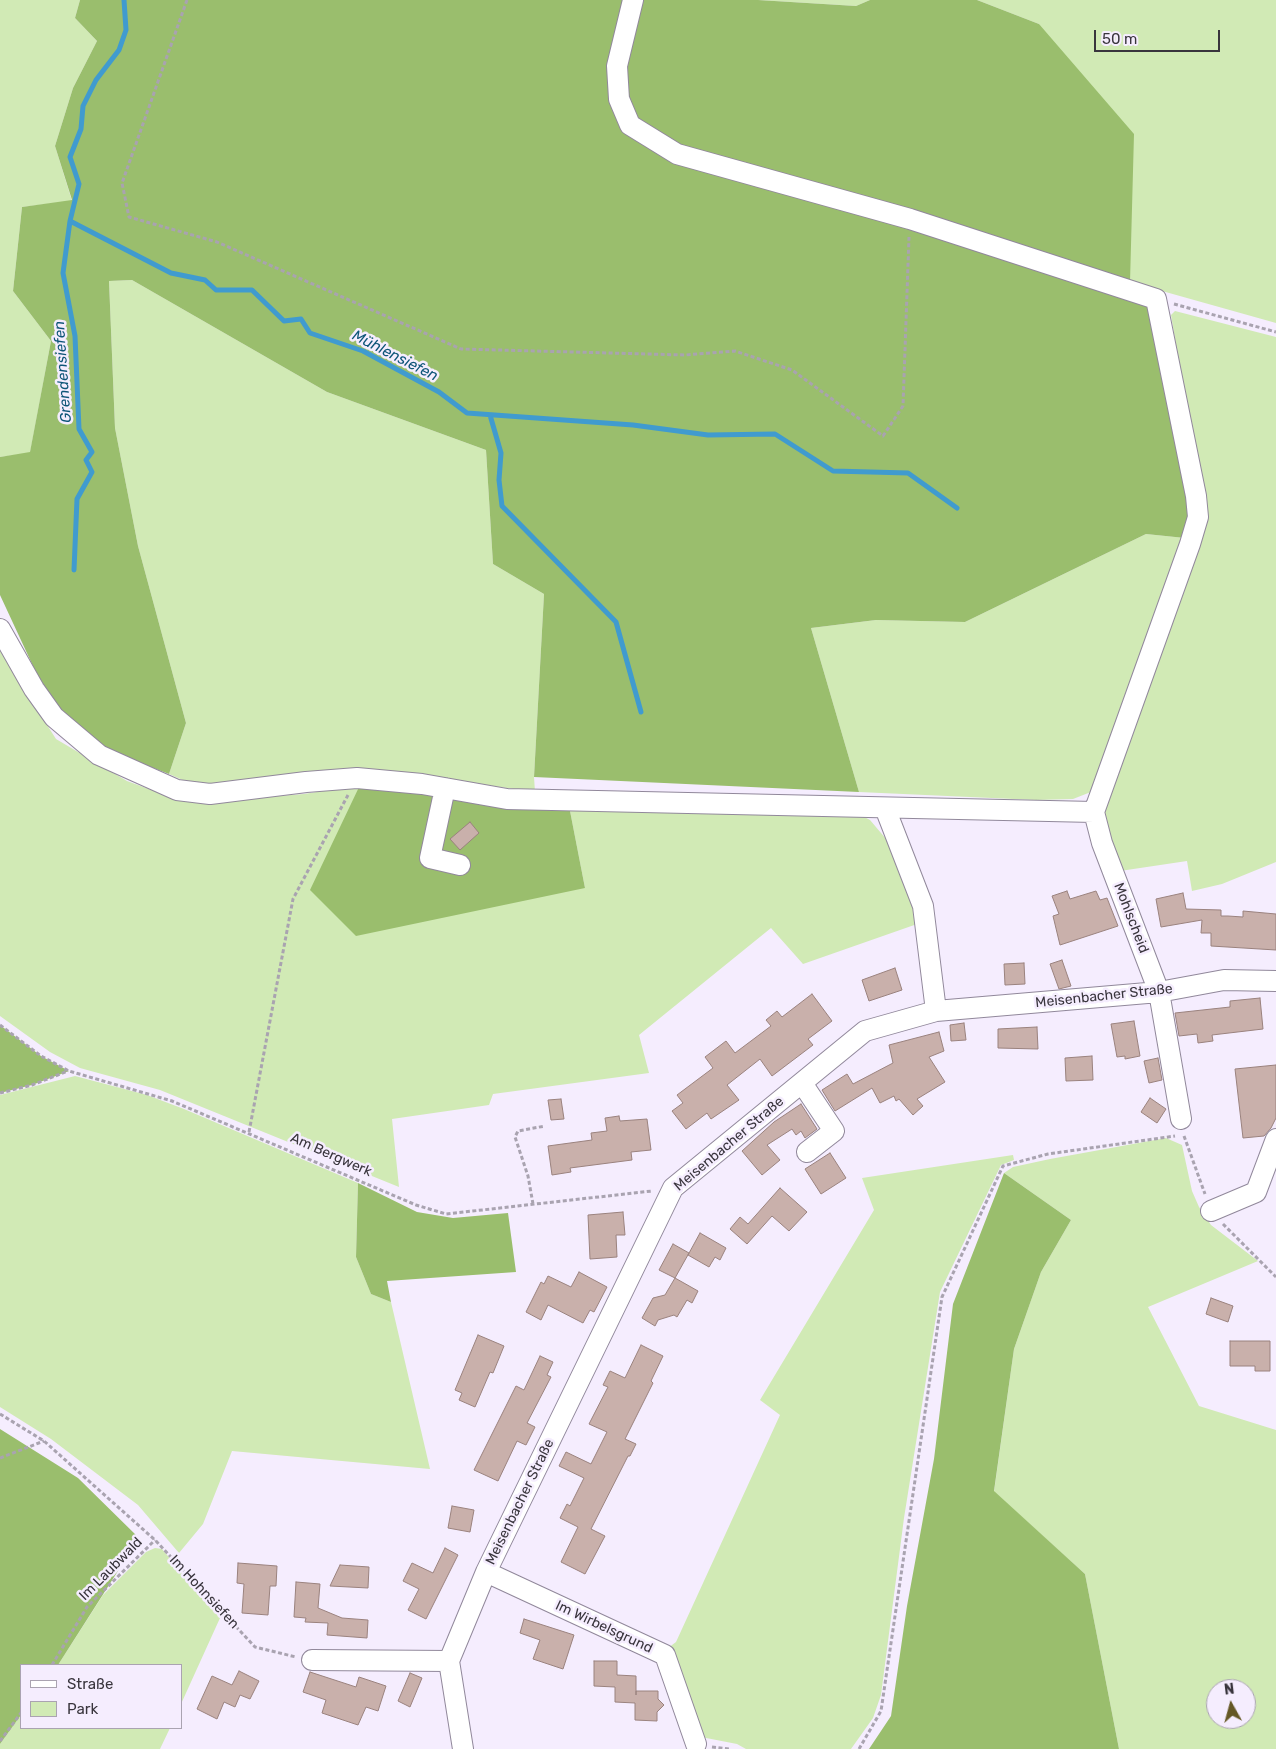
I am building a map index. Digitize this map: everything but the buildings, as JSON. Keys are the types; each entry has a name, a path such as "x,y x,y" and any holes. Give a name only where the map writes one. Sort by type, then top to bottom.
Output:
{"street":[{"path":"0,628 34,688 54,717 99,755 177,790 210,794 306,782 357,778 445,788 507,799 1094,812 1198,517 1196,496 1156,299 910,219 677,154 630,125 619,99 617,66 633,0"},
{"path":"445,788 430,858 460,865"},
{"path":"885,808 923,906 936,1011"},
{"name":"Mohlscheid","path":"1094,812 1102,843 1159,992 1182,1127"},
{"name":"Meisenbacher Straße","path":"449,1661 486,1572 673,1188 865,1031 936,1011 1159,992 1224,980 1276,981"},
{"path":"802,1083 834,1131 806,1152"},
{"path":"1211,1211 1256,1192 1276,1139"},
{"name":"Im Wirbelsgrund","path":"486,1572 664,1655 696,1744"},
{"path":"312,1660 449,1661 463,1749"}],"path":[{"path":"187,0 122,183 129,218 217,242 461,349 685,355 735,351 792,370 883,436 903,406 910,219"},
{"path":"1156,299 1276,332"},
{"path":"249,1132 293,899 357,778"},
{"name":"Am Bergwerk","path":"0,1025 41,1056 69,1071 172,1101 249,1132 416,1205 446,1214 673,1188"},
{"path":"0,1093 32,1086 69,1071"},
{"path":"533,1204 528,1176 515,1137 518,1131 545,1126"},
{"path":"859,1749 881,1711 942,1298 1003,1166 1048,1154 1182,1127"},
{"name":"Im Hohnsiefen","path":"0,1414 44,1441 155,1540 255,1647 312,1660"},
{"path":"0,1458 44,1441"},
{"name":"Im Laubwald","path":"53,1664 87,1607 155,1540"},
{"path":"0,1741 20,1714"}],"green space":[{"path":"0,0 80,0 75,18 97,41 73,88 55,146 72,201 22,207 13,291 51,341 30,453 0,457"},
{"path":"80,0 758,0 856,6 870,0 977,0 1039,24 1134,134 1130,282 1153,316 1191,503 1185,538 1146,534 965,622 876,620 811,628 859,792 534,777 544,594 493,564 486,450 327,392 132,280 109,281 115,428 138,546 186,723 169,774 109,751 65,715 39,679 0,595 0,457 30,452 51,341 13,291 22,207 72,200 55,146 73,88 97,41 75,18"},
{"path":"758,0 870,0 856,6"},
{"path":"977,0 1276,0 1276,323 1130,282 1039,24"},
{"path":"132,280 327,392 486,450 493,564 544,594 534,777 535,792 429,777 196,786 169,774 186,723 138,546 115,428 109,281"},
{"path":"1175,311 1276,337 1276,862 1222,884 1192,891 1187,861 1120,871 1105,838 1104,800 1195,546 1191,436 1171,315"},
{"path":"1146,534 1185,538 1096,790 1073,799 1036,800 859,792 811,628 876,620 965,622"},
{"path":"0,641 21,684 56,739 127,781 168,796 211,801 304,794 360,785 585,888 570,811 851,810 870,820 892,846 920,923 803,964 771,928 639,1035 649,1073 493,1094 489,1105 392,1119 399,1187 160,1090 80,1068 50,1052 0,1016"},
{"path":"360,785 496,805 570,811 585,888 356,936 310,890"},
{"path":"0,1025 41,1056 69,1071 32,1085 0,1093"},
{"path":"75,1076 147,1095 358,1183 356,1257 371,1294 391,1302 430,1469 232,1451 203,1524 179,1553 138,1505 51,1439 0,1407 0,1095"},
{"path":"1166,1138 1182,1145 1192,1191 1199,1207 1211,1225 1258,1261 1148,1307 1199,1406 1276,1430 1276,1749 1119,1749 1085,1574 994,1492 1014,1349 1041,1272 1071,1220 1004,1173 1013,1167"},
{"path":"1013,1155 1014,1160 1001,1165 940,1292 904,1518 881,1695 873,1718 851,1749 746,1749 737,1744 701,1737 668,1648 676,1642 780,1415 760,1400 874,1210 862,1178"},
{"path":"1004,1173 1071,1220 1041,1272 1014,1349 994,1491 1085,1574 1119,1749 869,1749 891,1716 907,1606 934,1459 953,1304"},
{"path":"358,1183 417,1212 453,1218 508,1213 516,1272 387,1281 391,1302 371,1294 356,1257"},
{"path":"0,1429 78,1478 139,1538 59,1664 20,1664 20,1716 0,1744"},
{"path":"155,1548 162,1549 220,1618 182,1702 182,1664 59,1664 103,1595 146,1552"},
{"path":"20,1716 20,1729 170,1729 160,1749 0,1749 0,1744"}],"waterway":[{"name":"Mühlensiefen","path":"124,0 126,30 119,50 96,80 83,106 81,129 70,157 79,184 70,221 171,273 205,280 216,290 252,290 284,321 301,319 310,333 363,351 439,392 467,413 633,425 708,435 775,434 833,471 908,473 957,508"},
{"name":"Grendensiefen","path":"70,221 63,273 75,336 79,429 92,452 86,460 92,472 77,499 74,570"},
{"path":"490,415 501,453 499,480 502,506 616,622 641,712"}]}
